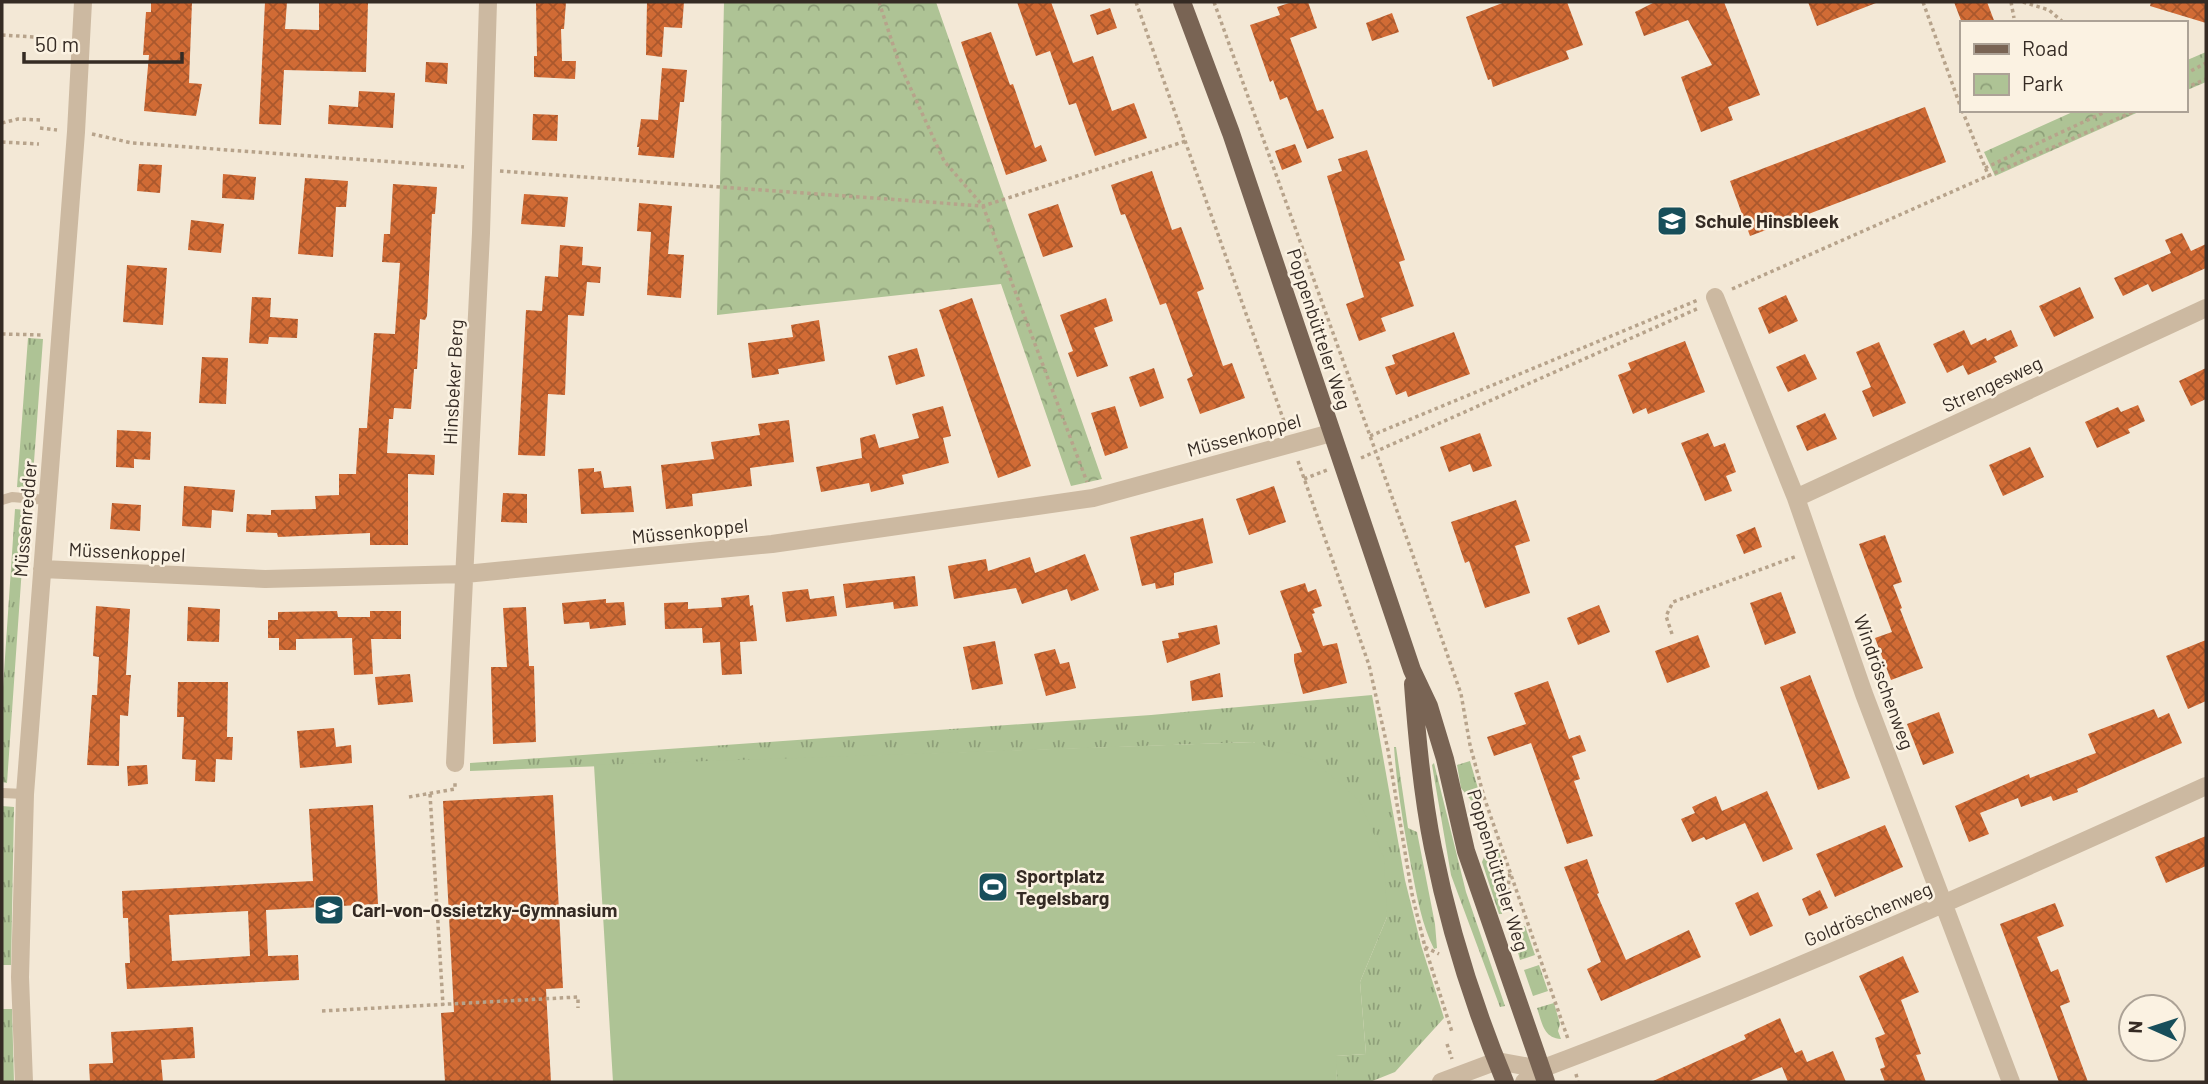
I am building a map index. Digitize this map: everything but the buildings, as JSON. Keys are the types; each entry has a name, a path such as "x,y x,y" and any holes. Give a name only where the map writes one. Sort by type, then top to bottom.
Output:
{"main road":[{"name":"Poppenbütteler Weg","path":"1182,2 1231,133 1412,670 1429,706 1445,759 1466,851 1543,1076"},
{"name":"Poppenbütteler Weg","path":"1412,670 1419,761 1433,848 1464,967 1506,1082"}],"street":[{"name":"Müssenredder","path":"24,1082 20,977 25,794 76,132 83,2"},
{"name":"Hinsbeker Berg","path":"455,764 484,169 488,2"},
{"name":"Windröschenweg","path":"1715,297 1796,498 1864,694 2011,1082"},
{"name":"Strengesweg","path":"1796,498 2206,307"},
{"name":"Müssenkoppel","path":"42,569 265,579 465,574 772,544 1093,498 1331,433"},
{"name":"Goldröschenweg","path":"1543,1076 1572,1058 1711,1004 1945,904 2206,786"},
{"path":"1441,1082 1497,1061 1543,1076"},
{"path":"1524,1082 1543,1076"}],"lane":[{"path":"2,500 12,497 47,500"},
{"path":"2,793 25,794"}],"path":[{"path":"879,2 899,63 944,161 983,206 1093,498"},
{"path":"1136,2 1369,665 1388,750 1412,894 1451,1032"},
{"path":"1214,2 1463,701 1470,745 1484,797 1554,996 1578,1082"},
{"path":"1923,2 1960,104"},
{"path":"2011,2 2014,18"},
{"path":"2023,2 2049,10 2062,21"},
{"path":"2,35 50,38"},
{"path":"2187,73 2206,63"},
{"path":"2187,87 2206,79"},
{"path":"1963,112 1989,177"},
{"path":"2096,112 2098,116"},
{"path":"1985,168 2105,112"},
{"path":"1370,436 1704,298 1715,297 2133,112"},
{"path":"2,122 18,119 41,120"},
{"path":"40,128 108,136 132,143 983,206 1186,141"},
{"path":"2,142 39,144"},
{"path":"1376,453 1707,305 1715,297"},
{"path":"2,334 60,335"},
{"path":"1672,634 1666,616 1673,602 1814,550"},
{"path":"409,797 454,789 455,764"},
{"path":"430,794 443,1004"},
{"path":"322,1012 578,998 578,1008"}],"green space":[{"path":"724,2 936,2 1102,479 1071,486 1001,284 717,315"},
{"path":"2206,52 2206,82 2187,90 2187,60"},
{"path":"2073,112 2139,112 1995,176 1984,152"},
{"path":"28,338 43,339 32,489 17,487"},
{"path":"15,509 26,510 7,783 2,782 2,702"},
{"path":"1372,695 1405,880 1421,945 1444,1018 1395,1072 1370,1082 1337,1082 1335,1056 1366,1054 1360,982 1387,917 1254,742 470,771 470,763 1151,715"},
{"name":"Sportplatz Tegelsbarg","path":"1253,742 1313,760 1359,800 1384,858 1387,917 1360,982 1366,1054 1336,1056 1337,1082 613,1082 594,765"},
{"path":"1394,747 1408,828 1417,832 1435,924 1437,948 1434,949 1423,921 1414,881 1401,809"},
{"path":"1470,761 1482,802 1474,804 1461,788 1457,765"},
{"path":"1434,763 1466,892 1505,1006 1500,1007 1451,875 1432,765"},
{"path":"2,806 14,807 11,965 2,965"},
{"path":"1498,848 1504,867 1502,914 1499,914 1482,862 1486,852"},
{"path":"1525,926 1535,955 1520,960 1512,930"},
{"path":"1539,965 1548,991 1533,996 1524,970"},
{"path":"1554,1003 1561,1039 1550,1036 1542,1024 1537,1008"},
{"path":"2,1009 12,1009 14,1082 2,1082"}],"place":[{"name":"Schule Hinsbleek","path":"1672,221"},
{"name":"Sportplatz Tegelsbarg","path":"993,887"},
{"name":"Carl-von-Ossietzky-Gymnasium","path":"329,910"}]}
